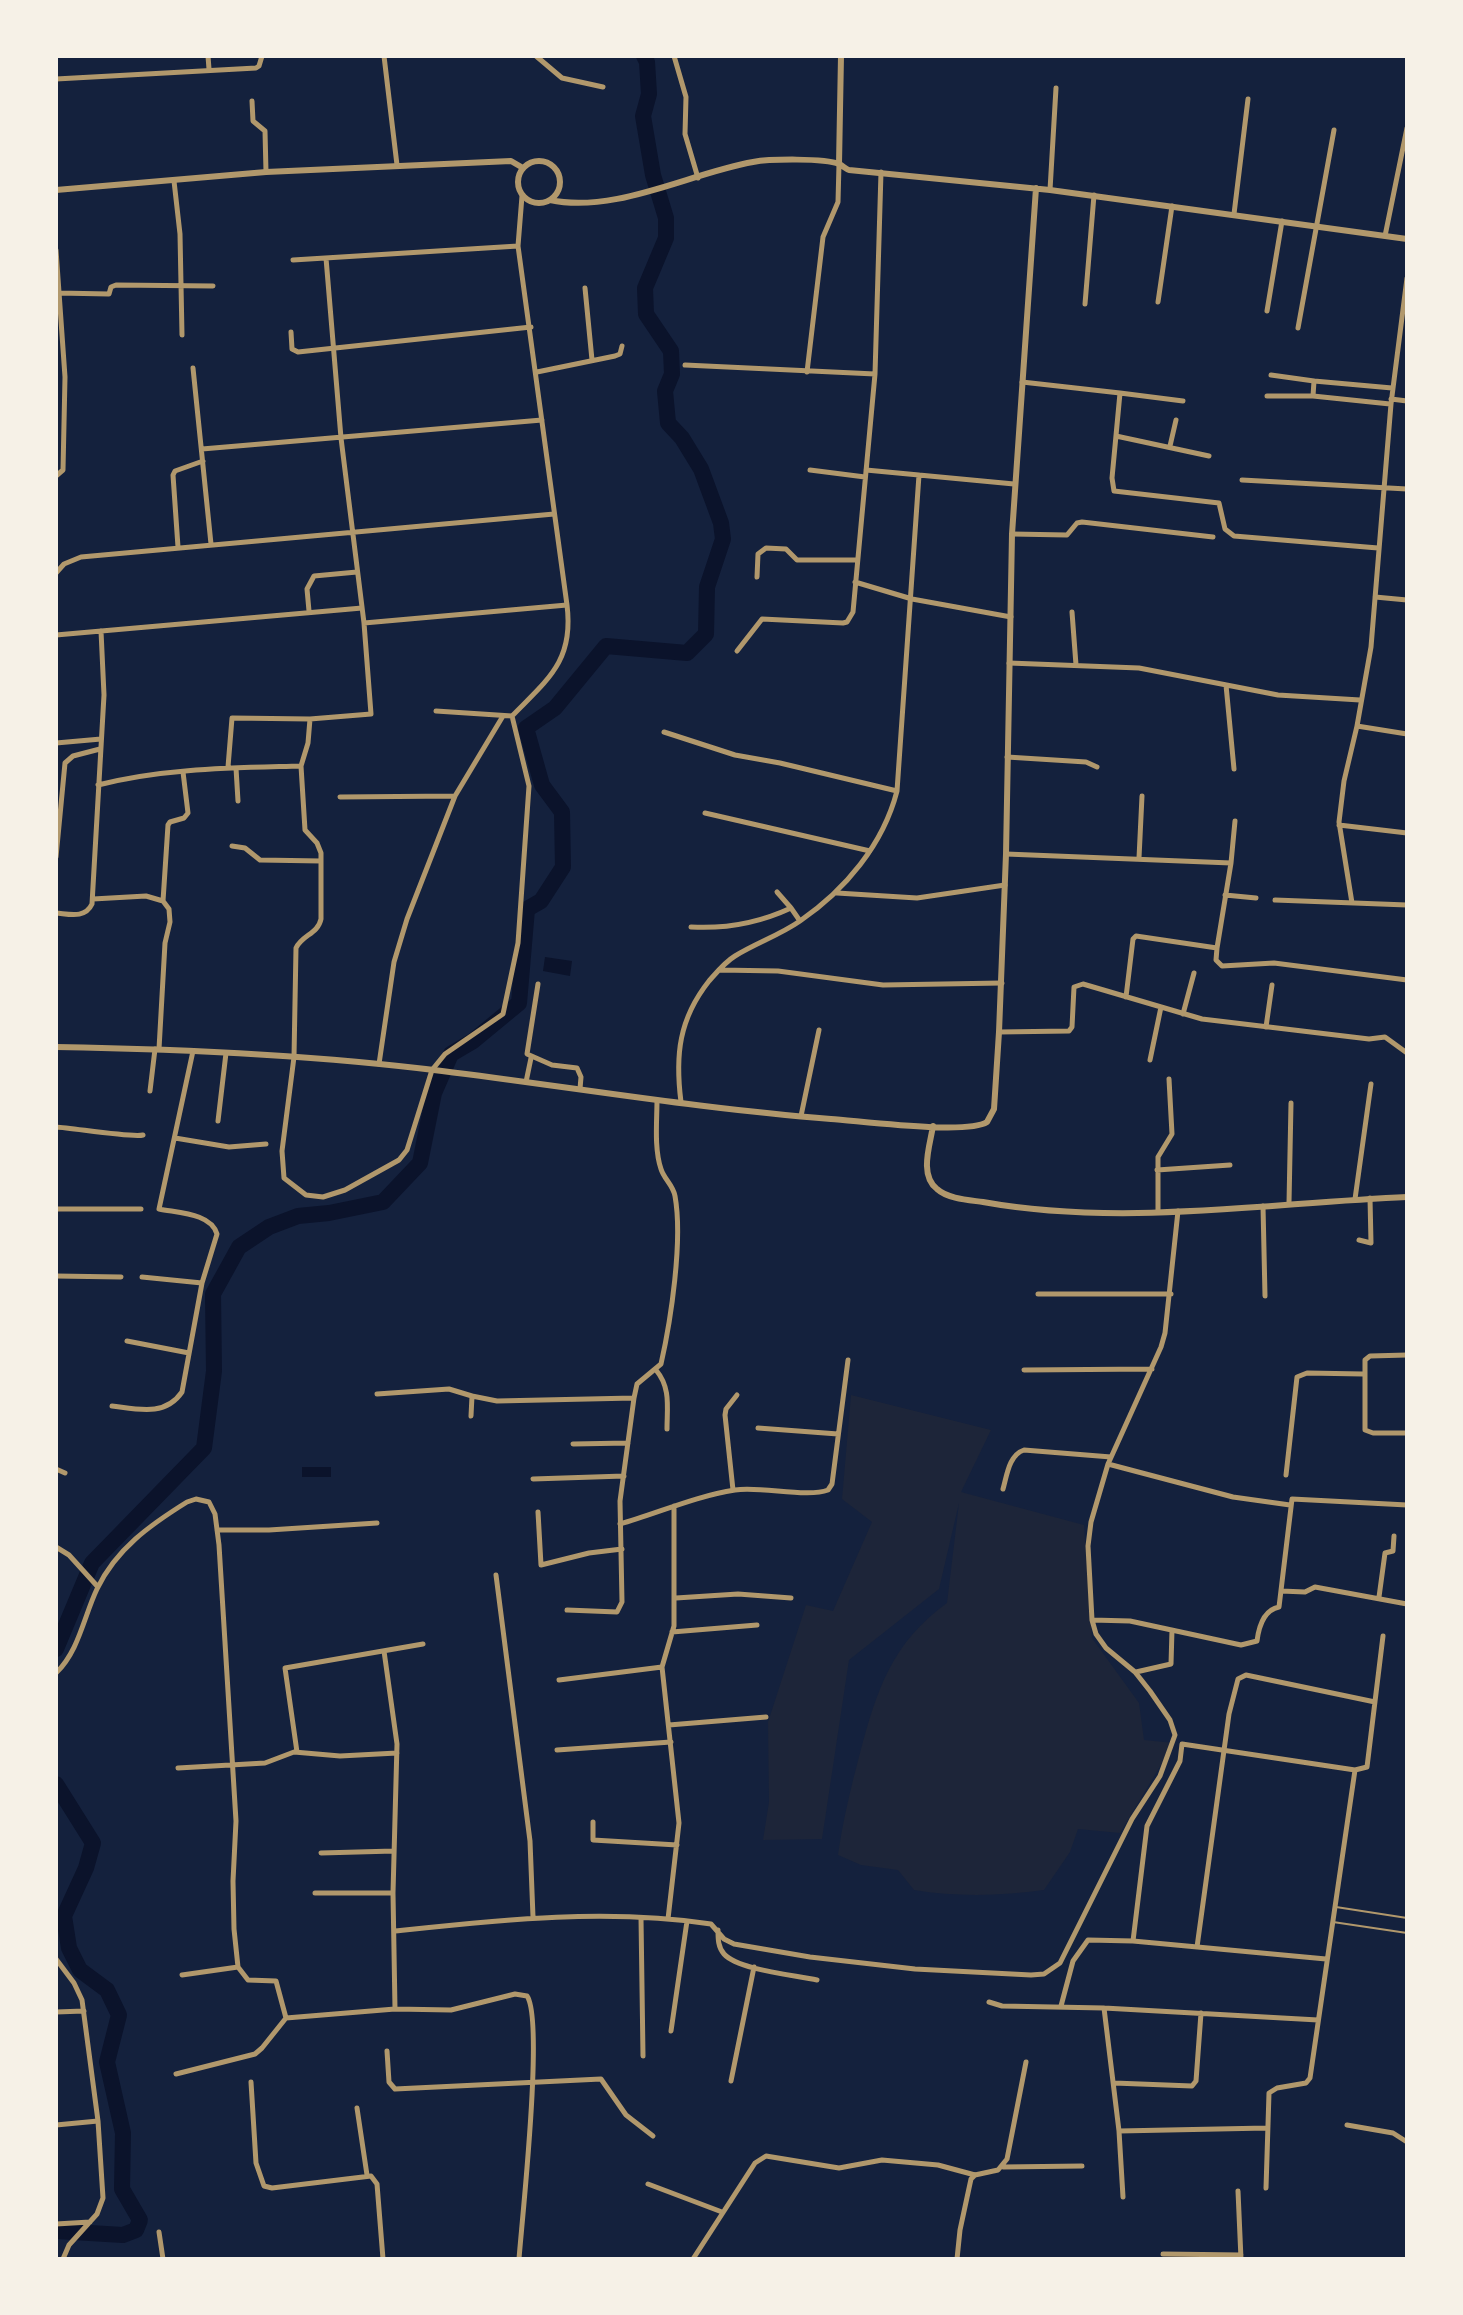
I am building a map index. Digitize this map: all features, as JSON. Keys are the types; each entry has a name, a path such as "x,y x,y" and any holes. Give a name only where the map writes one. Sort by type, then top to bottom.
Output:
{"street":[{"path":"208,56 209,69"},
{"path":"56,79 256,68 262,56"},
{"path":"384,56 397,165"},
{"path":"536,56 562,78 603,87"},
{"path":"674,56 686,97 685,134 698,178"},
{"path":"807,372 823,237 838,202 841,56"},
{"path":"1050,190 1056,88"},
{"path":"1234,214 1248,99"},
{"path":"252,101 253,121 265,131 266,172"},
{"path":"1385,236 1407,128"},
{"path":"1298,328 1334,130"},
{"path":"550,200 574,205 665,187 768,160 839,164 849,170 1094,195 1407,239"},
{"path":"56,190 266,172 397,165 511,161 523,168"},
{"path":"436,711 512,716 564,655 568,631 567,605 518,246 522,196 517,182 523,168 538,161 554,167 560,183 557,193 550,200 537,204 522,196"},
{"path":"737,651 760,621 843,623 853,612 875,374 881,172"},
{"path":"174,181 180,234 182,335"},
{"path":"56,1047 294,1057 435,1070 801,1116 933,1126 977,1127 987,1122 994,1109 1002,983 1014,484 1036,188"},
{"path":"1085,304 1094,195"},
{"path":"1158,302 1173,205"},
{"path":"1267,311 1282,220"},
{"path":"293,260 518,246"},
{"path":"56,250 63,470 57,476"},
{"path":"228,767 232,718 310,719 371,714 364,623 341,438 326,258"},
{"path":"1352,903 1339,825 1344,781 1371,647 1392,388 1407,278"},
{"path":"58,293 106,294 116,285 213,286"},
{"path":"585,288 592,360"},
{"path":"291,332 294,351 531,327"},
{"path":"1399,334 1407,334"},
{"path":"537,372 618,355 622,346"},
{"path":"685,365 875,374"},
{"path":"193,368 211,544"},
{"path":"1271,375 1392,388"},
{"path":"1313,396 1314,381"},
{"path":"1022,382 1183,401"},
{"path":"1120,393 1112,478 1114,491 1219,503 1225,529 1234,536 1378,548"},
{"path":"1267,396 1407,401"},
{"path":"202,449 542,420"},
{"path":"1170,446 1176,420"},
{"path":"1116,436 1209,456"},
{"path":"178,547 173,475 175,471 203,461"},
{"path":"810,470 865,477"},
{"path":"866,470 1014,484"},
{"path":"681,1102 678,1049 685,1021 701,992 734,956 800,921 836,893 870,851 889,817 897,791 919,475"},
{"path":"1242,480 1407,489"},
{"path":"56,573 64,564 81,557 554,514"},
{"path":"1012,534 1067,535 1077,523 1087,522 1213,537"},
{"path":"757,577 758,554 766,548 786,549 797,560 857,560"},
{"path":"309,611 307,589 314,576 357,572"},
{"path":"855,582 912,599 1011,617"},
{"path":"1375,597 1407,600"},
{"path":"364,623 567,605"},
{"path":"56,635 362,608"},
{"path":"1072,612 1076,665"},
{"path":"56,913 85,913 93,899 104,683 101,631"},
{"path":"1009,663 1160,671 1290,696 1360,700"},
{"path":"1226,685 1234,769"},
{"path":"379,1064 400,940 455,796 503,716"},
{"path":"310,719 308,743 301,766 305,830 320,847 320,923 298,943 295,950 294,1057 282,1151 283,1173 290,1183 306,1195 329,1196 399,1160 407,1150 435,1070 445,1054 497,1020 505,1010 518,943 529,786 512,716"},
{"path":"1357,726 1407,734"},
{"path":"664,732 730,754 897,791"},
{"path":"56,743 101,739"},
{"path":"56,857 65,763 73,756 100,749"},
{"path":"1007,757 1086,762 1097,767"},
{"path":"98,785 126,778 228,767 301,766"},
{"path":"236,768 238,801"},
{"path":"163,901 168,825 188,813 183,772"},
{"path":"340,797 455,796"},
{"path":"1139,858 1142,796"},
{"path":"705,813 870,851"},
{"path":"1235,821 1216,960 1225,967 1274,963 1407,980"},
{"path":"1339,825 1407,833"},
{"path":"232,846 245,848 260,860 321,861"},
{"path":"1006,854 1231,863"},
{"path":"836,893 917,898 1005,885"},
{"path":"777,892 800,921"},
{"path":"1225,895 1256,898"},
{"path":"93,899 146,896 163,901 169,909 157,1049 150,1091"},
{"path":"1275,900 1407,905"},
{"path":"691,927 743,924 791,908"},
{"path":"1126,997 1133,939 1136,936 1217,948"},
{"path":"719,970 778,971 883,985 1002,983"},
{"path":"1180,1014 1194,973"},
{"path":"538,984 526,1050 531,1058 560,1067 577,1068 581,1077 580,1089"},
{"path":"999,1032 1069,1031 1072,1027 1073,989 1083,984 1211,1021 1369,1039 1385,1037 1407,1053"},
{"path":"1266,1027 1272,985"},
{"path":"1150,1060 1161,1007"},
{"path":"801,1116 819,1030"},
{"path":"112,1406 155,1411 178,1398 182,1392 202,1283 216,1229 207,1220 159,1209 193,1051"},
{"path":"218,1121 226,1053"},
{"path":"526,1082 531,1058"},
{"path":"1158,1211 1158,1157 1172,1134 1169,1079"},
{"path":"1355,1199 1371,1084"},
{"path":"567,1610 619,1611 622,1602 620,1506 634,1398 637,1384 661,1364 674,1274 677,1225 674,1193 659,1162 657,1099"},
{"path":"1289,1203 1291,1103"},
{"path":"933,1126 928,1174 934,1186 945,1194 1035,1211 1178,1211 1407,1197"},
{"path":"56,1127 92,1129 134,1137 143,1135"},
{"path":"175,1138 229,1147 266,1144"},
{"path":"1157,1170 1230,1165"},
{"path":"1359,1240 1373,1245 1370,1198"},
{"path":"1263,1205 1265,1296"},
{"path":"56,1209 141,1209"},
{"path":"395,1931 533,1917 668,1919 711,1924 724,1939 734,1944 810,1957 915,1969 1031,1975 1044,1974 1060,1963 1132,1819 1160,1776 1175,1735 1172,1724 1135,1672 1099,1640 1092,1620 1089,1533 1108,1464 1152,1369 1165,1333 1178,1211"},
{"path":"56,1276 121,1277"},
{"path":"142,1277 202,1283"},
{"path":"1038,1294 1171,1294"},
{"path":"127,1341 189,1353"},
{"path":"1406,1433 1373,1433 1365,1430 1363,1374 1368,1357 1407,1355"},
{"path":"620,1524 733,1490 762,1488 824,1492 832,1484 848,1360"},
{"path":"1024,1370 1152,1369"},
{"path":"656,1370 665,1381 667,1390 667,1429"},
{"path":"1286,1475 1297,1377 1307,1373 1363,1374"},
{"path":"377,1394 449,1389 497,1401 634,1398"},
{"path":"733,1490 725,1415 737,1395"},
{"path":"471,1416 472,1396"},
{"path":"758,1428 838,1434"},
{"path":"573,1444 628,1443"},
{"path":"1003,1489 1015,1454 1024,1450 1111,1457"},
{"path":"1108,1464 1233,1497 1290,1505"},
{"path":"56,1469 65,1473"},
{"path":"533,1479 624,1476"},
{"path":"56,1673 67,1662 96,1584 114,1561 135,1538 187,1502 196,1499 209,1502 215,1514 217,1530 233,1766 236,1821 234,1929 238,1967 248,1980 276,1981 286,2018"},
{"path":"1092,1620 1130,1621 1241,1645 1253,1643 1257,1641 1265,1613 1279,1607 1290,1505 1294,1499 1407,1505"},
{"path":"668,1919 679,1814 662,1667 672,1632 676,1598 674,1506"},
{"path":"538,1512 541,1565 589,1553 622,1549"},
{"path":"217,1530 377,1523"},
{"path":"1379,1597 1385,1553 1393,1551 1394,1536"},
{"path":"56,1547 78,1564 96,1584"},
{"path":"496,1575 530,1846 533,1917"},
{"path":"1281,1591 1305,1592 1314,1587 1407,1604"},
{"path":"676,1598 738,1594 791,1598"},
{"path":"672,1632 757,1625"},
{"path":"1135,1672 1171,1664 1172,1630"},
{"path":"1133,1941 1147,1826 1181,1758 1182,1744 1355,1770 1368,1766 1383,1636"},
{"path":"297,1752 285,1668 423,1644"},
{"path":"384,1651 395,1718 397,1753 393,1893 395,2009"},
{"path":"559,1680 662,1667"},
{"path":"1197,1947 1235,1684 1242,1675 1375,1702"},
{"path":"669,1725 766,1717"},
{"path":"557,1750 671,1742"},
{"path":"178,1768 265,1763 297,1752 340,1756 397,1753"},
{"path":"1266,2188 1268,2099 1272,2090 1306,2083 1310,2078 1355,1770"},
{"path":"593,1822 593,1840 677,1845"},
{"path":"321,1853 394,1851"},
{"path":"315,1893 393,1893"},
{"path":"641,1918 643,2056"},
{"path":"671,2031 687,1921"},
{"path":"718,1929 718,1945 726,1956 754,1967 817,1980"},
{"path":"1061,2006 1073,1961 1082,1944 1096,1938 1326,1959"},
{"path":"56,1959 79,1992 84,2011 98,2121 103,2198 101,2208 69,2245 63,2259"},
{"path":"182,1975 238,1967"},
{"path":"731,2081 754,1967"},
{"path":"176,2074 259,2052 286,2018 395,2009 451,2010 515,1994 527,1996 532,2004 532,2081 519,2259"},
{"path":"989,2002 1002,2006 1061,2006 1318,2020"},
{"path":"1104,2008 1119,2131 1123,2197"},
{"path":"56,2012 84,2011"},
{"path":"1114,2083 1192,2086 1196,2081 1201,2013"},
{"path":"387,2051 389,2082 395,2089 601,2079 626,2115 653,2136"},
{"path":"1003,2167 1026,2062"},
{"path":"251,2082 256,2163 264,2186 272,2188 367,2175 374,2178 383,2259"},
{"path":"357,2108 367,2175"},
{"path":"56,2125 98,2121"},
{"path":"1347,2125 1393,2133 1407,2142"},
{"path":"1119,2131 1267,2128"},
{"path":"693,2259 755,2163 766,2156 839,2168 874,2160 911,2162 938,2165 975,2175 1003,2167 1082,2166"},
{"path":"957,2259 962,2220 971,2179 975,2175"},
{"path":"648,2184 722,2212"},
{"path":"1163,2254 1241,2257 1238,2191"},
{"path":"56,2224 90,2222"},
{"path":"159,2232 163,2259"}],"lane":[{"path":"1335,1907 1407,1918"},
{"path":"1333,1922 1407,1933"}],"shaded area":[{"path":"545,957 572,961 570,976 543,971"},
{"path":"851,1395 991,1430 961,1492 1084,1525 1092,1638 1139,1703 1144,1740 1174,1743 1120,1833 1078,1829 1070,1852 1044,1890 979,1895 914,1890 898,1870 861,1865 838,1855 866,1730 880,1688 913,1634 947,1603 959,1503 939,1589 849,1660 822,1839 763,1840 769,1802 768,1722 806,1605 833,1611 872,1522 842,1499"},
{"path":"302,1467 331,1467 331,1477 302,1477"}],"waterway":[{"path":"56,1649 92,1563 204,1448 214,1371 213,1294 239,1247 269,1227 298,1216 383,1202 420,1163 434,1093 451,1054 473,1041 519,1003 527,909 541,901 563,867 562,812 542,785 526,728 555,708 606,646 687,653 706,634 707,587 723,539 721,523 701,469 682,438 668,423 665,391 672,374 671,351 646,314 645,288 666,238 666,218 653,175 643,116 649,94 644,56"},
{"path":"56,1784 93,1843 86,1868 64,1916 69,1948 80,1970 107,1990 119,2015 107,2062 123,2133 122,2189 140,2220 136,2230 123,2235 56,2231"}]}
